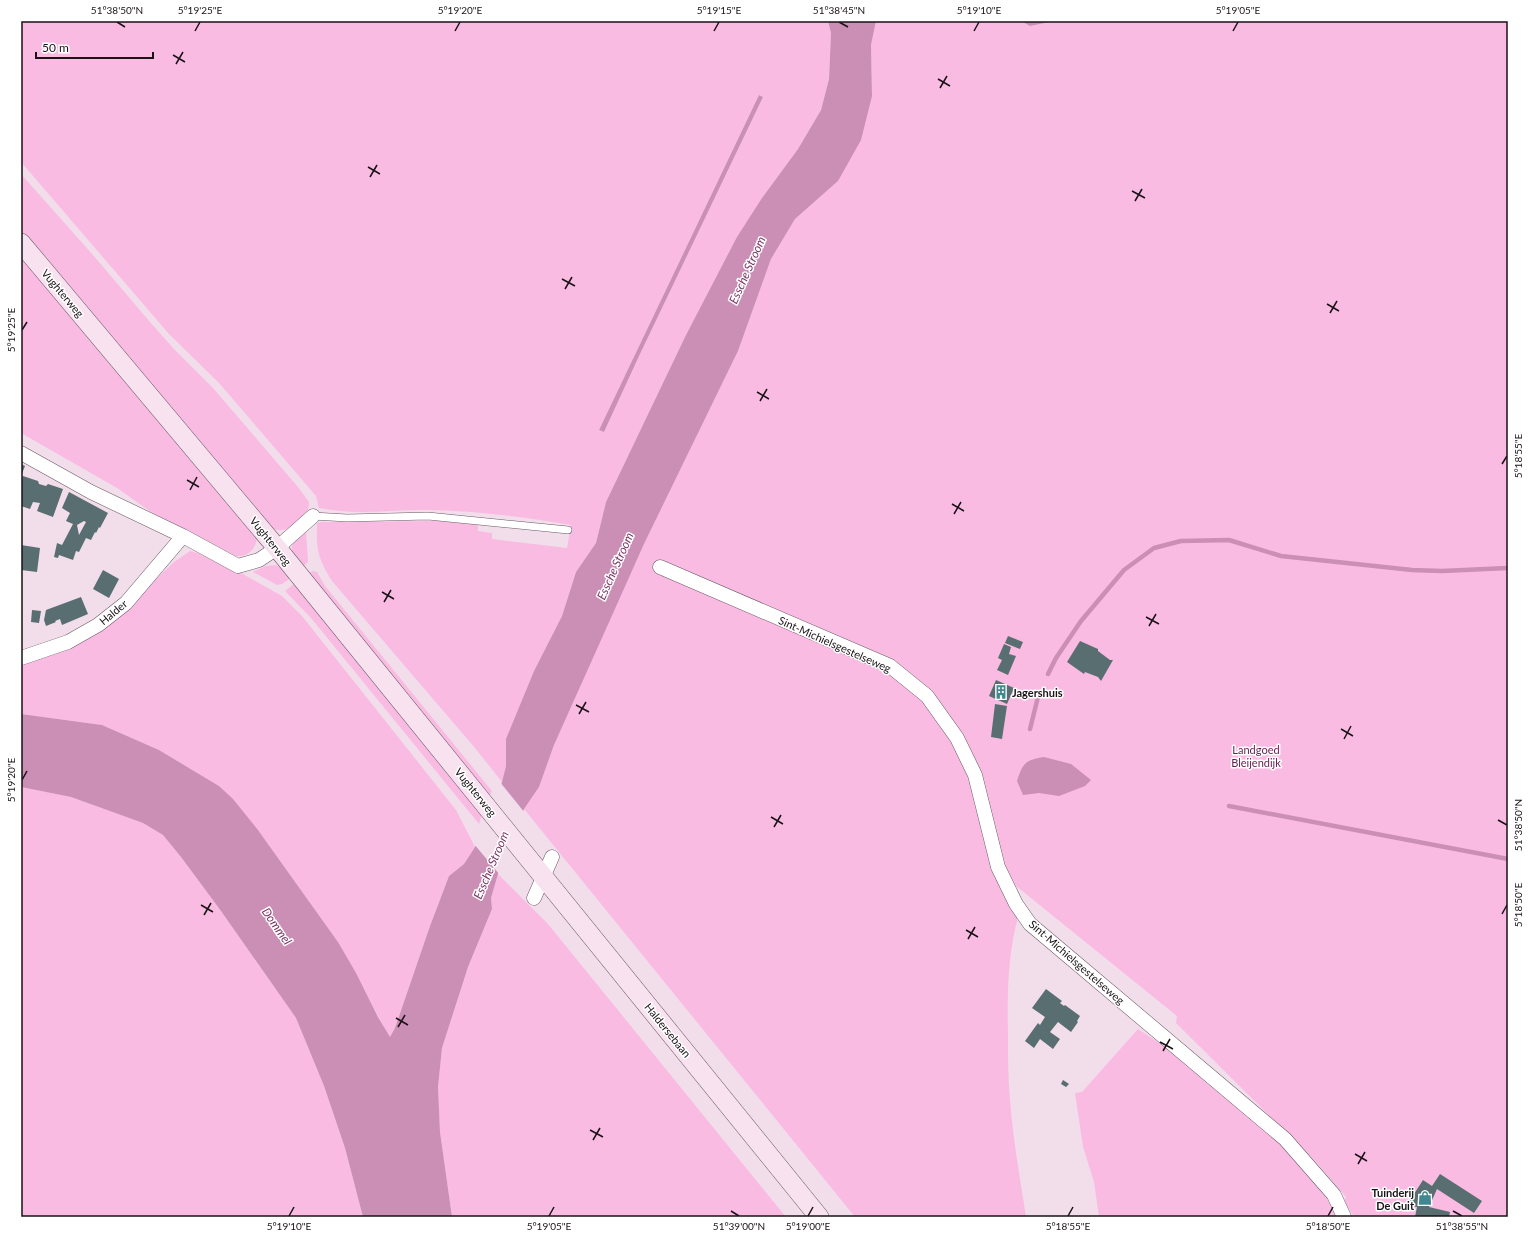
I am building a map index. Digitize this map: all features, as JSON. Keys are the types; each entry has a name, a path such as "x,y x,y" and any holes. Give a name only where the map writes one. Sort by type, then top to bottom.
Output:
{"main road":[{"name":"Vughterweg","path":"21,243 277,548 516,842"},
{"name":"Haldersebaan","path":"516,842 819,1217"}],"street":[{"path":"21,453 91,492 183,536 238,566 259,560 277,548 313,516"},
{"name":"Halder","path":"21,658 68,642 98,625 126,603 183,536"},
{"name":"Sint-Michielsgestelseweg","path":"660,567 890,666 927,696 957,738 975,775 998,867 1016,904 1030,924 1285,1139 1334,1195 1344,1217"},
{"path":"534,898 552,857"}],"lane":[{"path":"313,516 347,518 428,516 568,530"}],"green space":[{"path":"21,21 828,21 831,33 829,79 821,110 798,149 762,198 685,337 606,502 596,543 576,572 562,616 534,671 507,739 506,766 502,782 475,748 332,581 319,554 317,523 440,521 478,525 478,531 492,533 492,539 567,548 571,525 484,513 417,510 346,512 319,508 316,496 219,383 169,334 21,162","holes":["759,95 763,97 604,432 599,430"]},
{"name":"Landgoed Bleijendijk","path":"876,21 1021,21 1030,26 1055,21 1508,21 1508,1217 1354,1217 1344,1201 1346,1197 1315,1161 1176,1023 1177,1016 1005,877 1020,910 1013,940 1009,971 1008,1066 1013,1129 1026,1217 855,1217 524,809 539,787 554,745 606,627 644,544 738,351 771,259 795,219 838,181 872,96 871,45"},
{"path":"21,174 174,349 213,388 298,487 309,502 308,513 296,523 288,529 273,529 91,314 21,234"},
{"path":"21,254 257,537 253,549 248,554 236,556 151,512 117,488 21,433"},
{"path":"306,530 308,562 303,567 294,555 292,547 295,540"},
{"path":"190,551 200,554 233,571 241,573 282,596 302,616 456,810 475,847 464,864 449,876 395,1028 390,1038 338,942 258,830 219,786 159,750 102,725 21,714 21,663 126,608 174,562"},
{"path":"275,565 284,569 291,578 282,584 277,585 253,572 266,566"},
{"path":"313,571 317,572 325,586 492,791 489,797 309,573"},
{"path":"295,583 482,815 479,824 311,618 285,591"},
{"path":"21,787 71,797 143,823 163,835 181,857 296,1018 324,1086 345,1148 363,1217 21,1217"},
{"path":"498,874 548,924 786,1217 452,1217 440,1132 438,1087 442,1048 468,967 492,909 491,898"},
{"path":"1138,1029 1209,1076 1237,1098 1299,1162 1339,1217 1099,1217 1094,1182 1083,1147 1075,1093 1082,1092"}],"water":[{"path":"828,21 876,21 871,45 872,96 861,140 838,181 795,219 771,259 738,351 644,544 554,745 539,787 524,809 498,874 491,898 492,909 468,967 442,1048 438,1087 440,1132 452,1217 363,1217 345,1148 324,1086 296,1018 221,911 163,835 143,823 71,797 21,787 21,714 102,725 159,750 219,786 233,799 258,830 338,942 390,1037 395,1028 449,876 464,864 475,847 502,782 506,766 506,739 534,671 562,616 576,572 596,543 606,502 685,337 737,237 762,198 798,149 821,110 829,79 831,33"},
{"path":"1021,21 1055,21 1030,26"},
{"path":"759,95 763,97 604,432 599,430"},
{"path":"1044,757 1071,764 1091,780 1085,786 1059,796 1039,793 1023,795 1017,781 1023,766 1033,759"}],"pier":[{"path":"500,782 525,813 500,875 474,844"}],"building":[{"path":"21,464 25,466 21,476"},
{"path":"23,476 38,481 39,484 46,486 48,484 63,489 53,517 37,511 40,503 33,502 30,509 21,506 21,481"},
{"path":"69,492 108,513 100,528 99,527 96,533 95,532 91,540 86,538 79,552 76,551 73,560 59,555 58,558 54,557 57,543 62,545 73,524 66,521 70,513 62,508","holes":["84,521 86,522 79,535 77,525"]},
{"path":"21,545 40,548 37,572 21,570"},
{"path":"103,570 119,579 109,598 93,589"},
{"path":"81,597 88,614 62,625 60,619 46,626 44,620 46,610"},
{"path":"32,610 41,611 39,623 31,622"},
{"path":"1008,636 1023,642 1020,649 1005,643"},
{"path":"1080,641 1098,649 1098,651 1110,660 1113,660 1101,681 1098,677 1085,672 1084,674 1067,662"},
{"path":"1004,644 1011,647 1009,654 1016,656 1008,675 997,670 1002,660 998,658"},
{"name":"Jagershuis","path":"996,680 1014,688 1007,704 989,696"},
{"path":"995,704 1007,706 1002,739 991,737"},
{"path":"1046,989 1062,1001 1060,1003 1080,1016 1071,1032 1058,1022 1050,1032 1060,1039 1053,1049 1040,1039 1034,1048 1025,1041 1038,1023 1040,1025 1045,1017 1032,1008"},
{"path":"1063,1080 1069,1084 1066,1087 1061,1084"},
{"path":"1440,1174 1482,1201 1474,1213 1437,1189 1429,1207 1450,1212 1449,1217 1415,1217 1417,1207 1407,1205 1423,1180 1432,1186"}],"waterway":[{"path":"1048,674 1056,658 1081,621 1124,570 1154,548 1181,541 1229,540 1281,556 1412,570 1442,571 1508,568"},
{"path":"1030,729 1039,693"},
{"path":"1229,806 1508,859"}],"place":[{"name":"Jagershuis","path":"1001,692"},
{"name":"Tuinderij De Guit","path":"1425,1198"}],"water label":[{"name":"Essche Stroom","path":"747,270"},
{"name":"Essche Stroom","path":"615,566"},
{"name":"Essche Stroom","path":"491,865"},
{"name":"Dommel","path":"277,926"}]}
